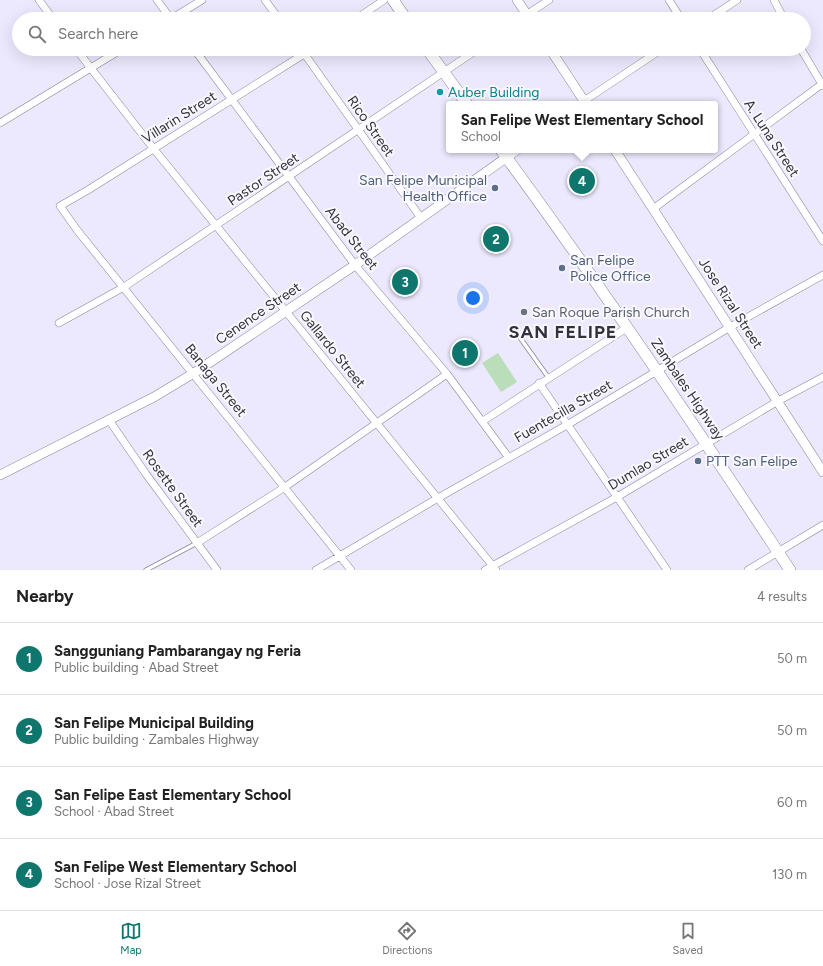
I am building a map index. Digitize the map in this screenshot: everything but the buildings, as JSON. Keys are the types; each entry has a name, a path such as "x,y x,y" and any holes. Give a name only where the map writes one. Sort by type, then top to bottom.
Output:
{"main road":[{"path":"393,0 401,12"},
{"path":"432,56 465,101"},
{"name":"Zambales Highway","path":"504,154 628,327 707,443 790,570"}],"street":[{"path":"39,0 48,12"},
{"path":"157,0 166,12"},
{"path":"182,12 202,0"},
{"path":"265,0 274,12"},
{"path":"366,12 384,0"},
{"path":"517,0 523,12"},
{"path":"534,12 549,0"},
{"path":"669,0 677,12"},
{"path":"719,12 737,0"},
{"path":"774,0 780,12"},
{"name":"Gallardo Street","path":"82,56 153,148 494,568"},
{"path":"0,123 111,56"},
{"name":"Abad Street","path":"199,56 355,265 447,374 509,458"},
{"name":"Villarin Street","path":"60,206 232,99 296,56"},
{"name":"Rico Street","path":"306,56 422,218"},
{"name":"Pastor Street","path":"59,323 124,287 468,56"},
{"path":"554,56 582,101"},
{"path":"586,101 652,56"},
{"name":"A. Luna Street","path":"704,56 823,241"},
{"path":"653,209 822,85 805,56"},
{"name":"Jose Rizal Street","path":"617,153 823,472"},
{"name":"Cenence Street","path":"0,475 109,420 194,373 286,312 422,218 504,154"},
{"name":"Banaga Street","path":"60,206 352,570"},
{"name":"Fuentecilla Street","path":"316,570 438,498 567,425 730,327 823,275"},
{"path":"483,421 548,377 628,327"},
{"path":"197,544 285,487 447,374"},
{"name":"Dumlao Street","path":"485,570 494,568 778,401 823,377"},
{"path":"539,383 667,570"},
{"name":"Rosette Street","path":"109,420 146,474 217,570"},
{"path":"748,570 823,525"}],"lane":[{"path":"521,338 548,377"},
{"path":"146,570 197,544"}],"green space":[{"path":"498,353 517,382 501,392 482,363"}],"place":[{"name":"Auber Building","path":"440,92"},
{"name":"San Felipe West Elementary School","path":"582,181"},
{"name":"San Felipe Municipal Health Office","path":"495,188"},
{"name":"San Felipe Municipal Building","path":"496,239"},
{"name":"San Felipe Police Office","path":"562,268"},
{"name":"San Felipe East Elementary School","path":"405,282"},
{"name":"San Roque Parish Church","path":"524,312"},
{"name":"Sangguniang Pambarangay ng Feria","path":"465,353"},
{"name":"PTT San Felipe","path":"698,461"}],"district":[{"name":"SAN FELIPE","path":"563,332"}]}
